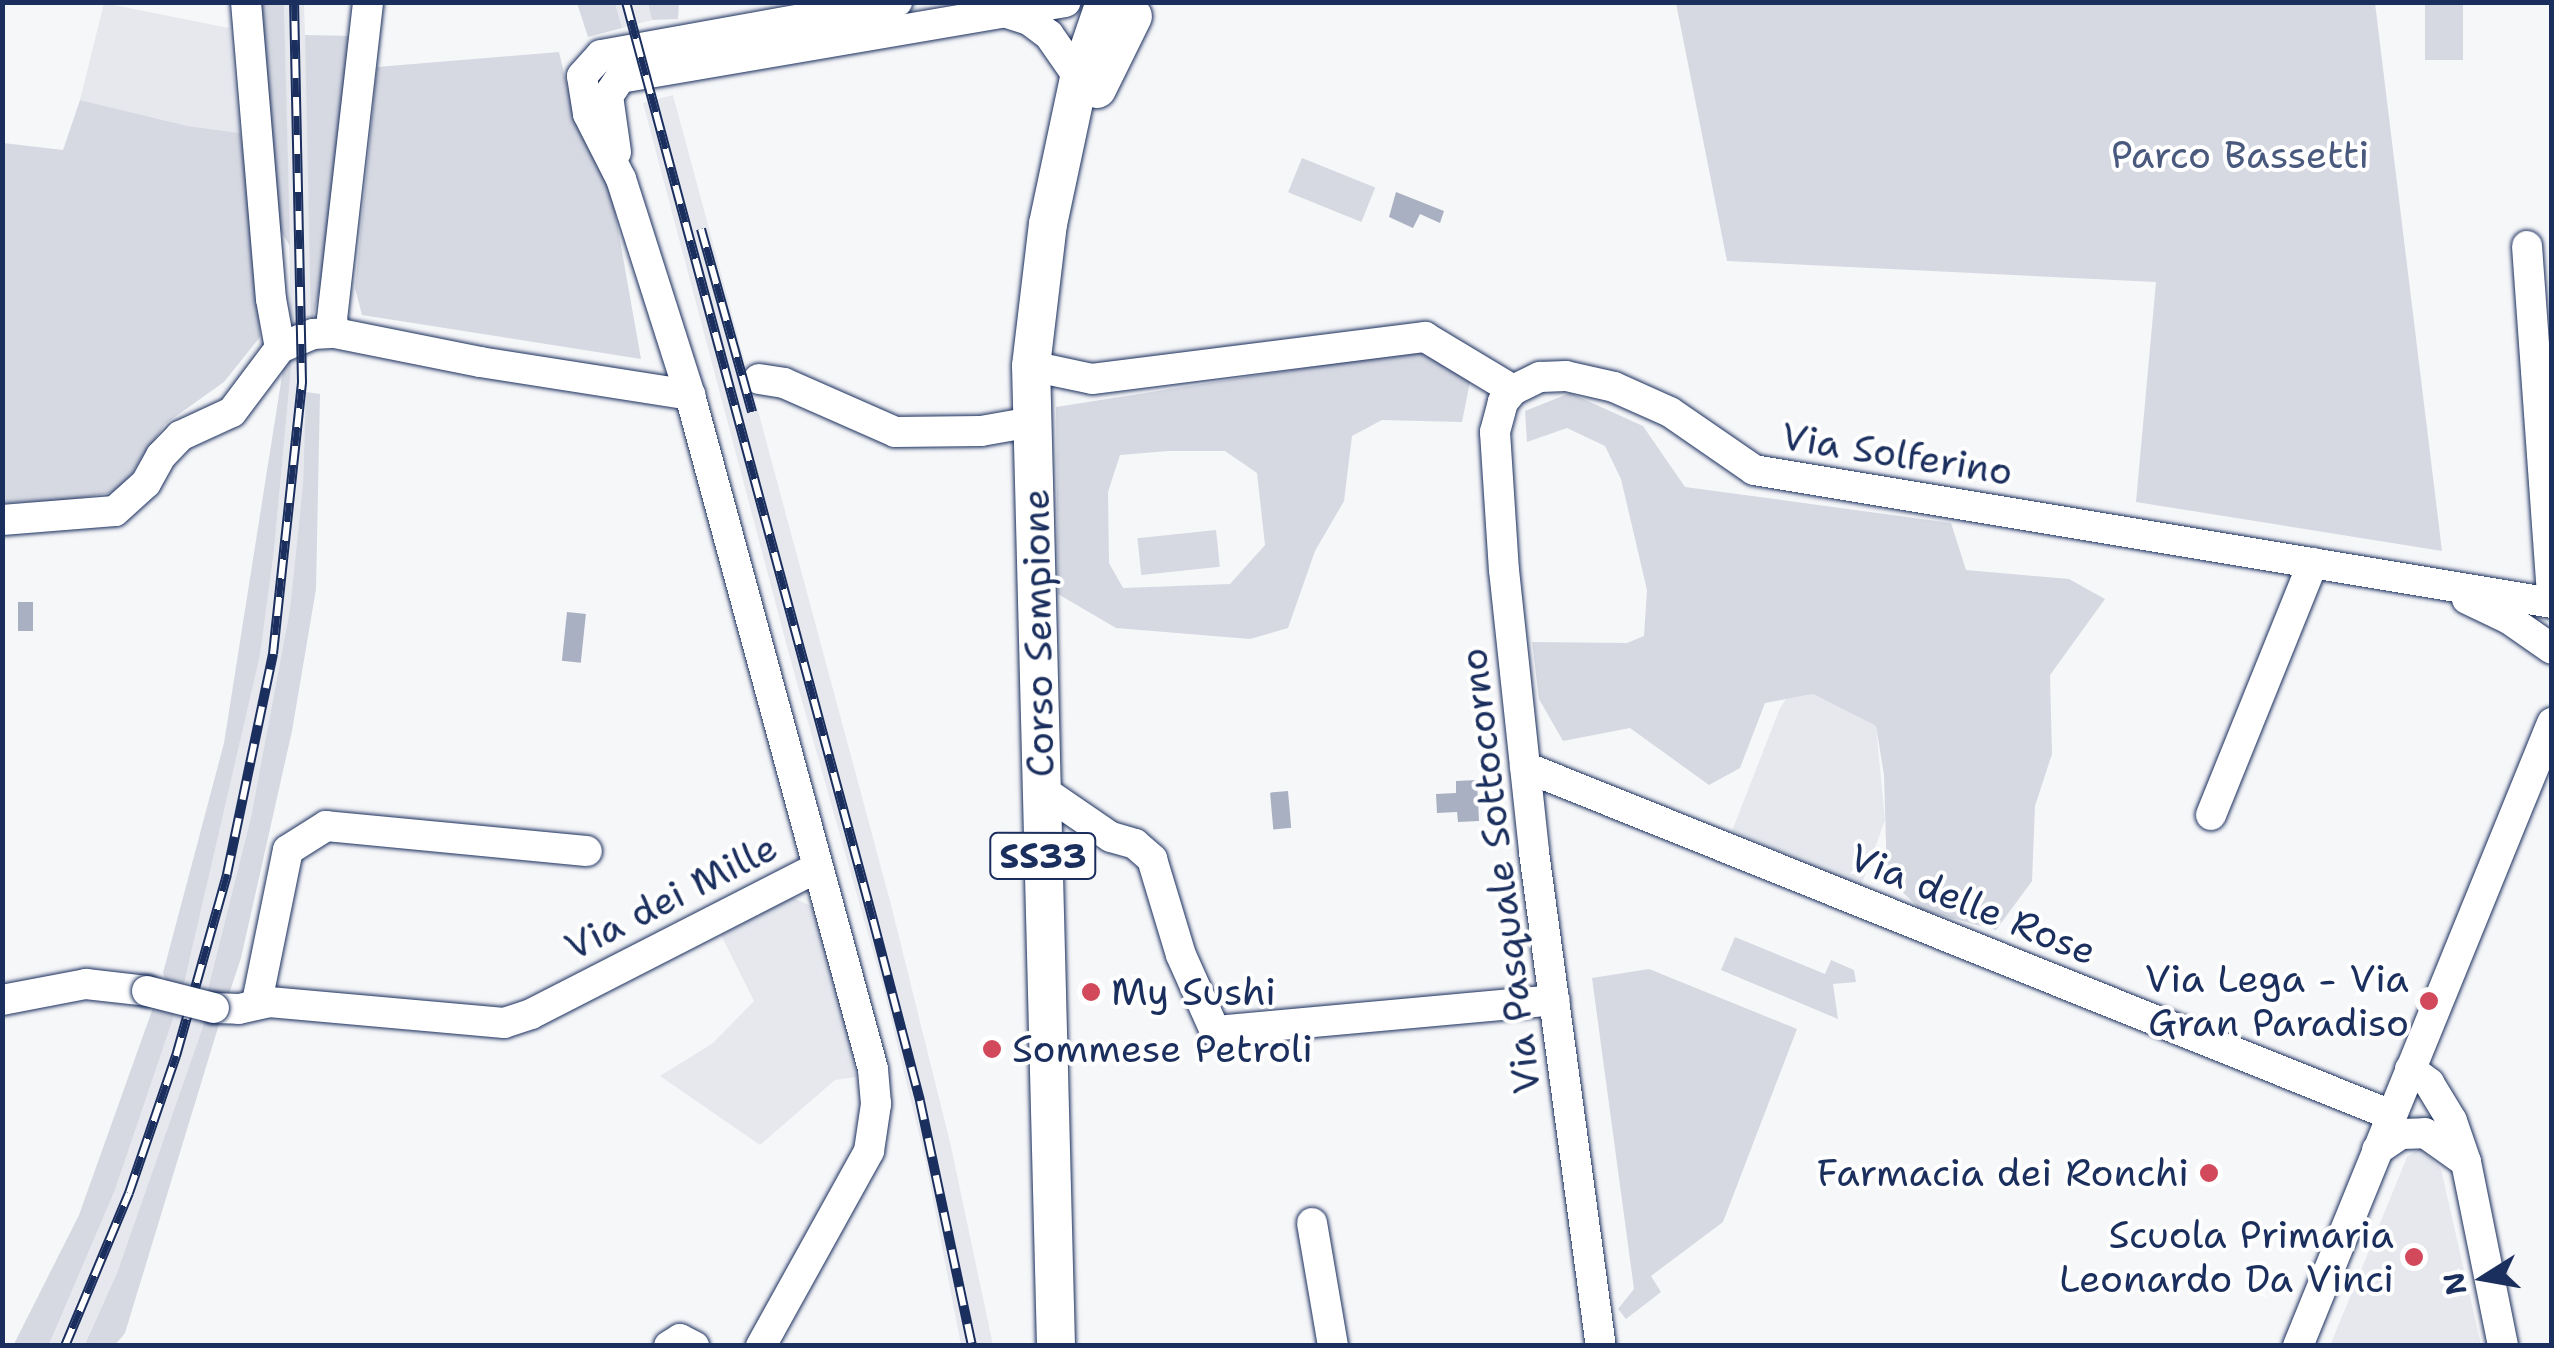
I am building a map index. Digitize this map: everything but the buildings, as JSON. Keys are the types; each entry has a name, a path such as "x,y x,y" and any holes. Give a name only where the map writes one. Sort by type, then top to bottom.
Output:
{"main road":[{"name":"Corso Sempione","path":"1056,1346 1031,366 1038,286 1079,78 1128,6"},
{"name":"Corso Sempione","path":"1062,164 1128,6"}],"street":[{"path":"246,2 270,299 291,343"},
{"path":"335,333 332,319 368,2"},
{"path":"620,180 588,114 581,87 586,68 601,55 898,2"},
{"path":"620,180 608,96 620,78 1066,2"},
{"path":"1004,12 1029,20 1049,35 1079,78"},
{"name":"Via dei Mille","path":"2,1000 86,984 147,990 214,1008 239,1009 258,1002 504,1023 531,1014 818,867 690,394 620,180"},
{"path":"2527,246 2552,593"},
{"path":"2,520 116,511 146,483 161,456 180,436 232,412 291,343 335,333 480,362 690,394"},
{"path":"1031,366 1092,379 1425,337 1513,390"},
{"name":"Via Solferino","path":"1513,390 1540,377 1566,376 1614,387 1670,412 1754,470 2552,604"},
{"path":"759,379 784,383 895,432 981,431 1032,422"},
{"name":"Via Pasquale Sottocorno","path":"1513,390 1504,402 1494,432 1495,464 1524,766 1602,1346"},
{"path":"2211,815 2313,563"},
{"name":"Via Solferino","path":"2432,583 2509,619 2552,649"},
{"path":"2298,1346 2552,723"},
{"name":"Via delle Rose","path":"1524,766 2391,1116"},
{"path":"1042,790 1111,837 1135,844 1152,859 1187,971 1215,1031 1555,1000"},
{"name":"Via dei Mille","path":"258,1002 288,850 326,826 587,852"},
{"path":"760,1346 796,1276 859,1175 874,1128 876,1104 867,1038 818,867"},
{"path":"2410,1070 2429,1083 2452,1121 2466,1162 2503,1346"},
{"path":"2377,1150 2401,1134 2425,1133 2466,1162"},
{"path":"1312,1223 1333,1346"},
{"path":"669,1346 680,1339 694,1346"}],"shaded area":[{"path":"104,3 229,28 240,133 188,126 80,100"},
{"path":"284,3 304,3 311,238 311,325 291,329"},
{"path":"615,3 648,3 652,20 622,28"},
{"path":"673,95 890,901 950,1142 993,1345 961,1345 926,1163 885,994 793,669 643,103"},
{"path":"308,350 303,484 290,609 251,817 207,993 183,988 260,654 292,357"},
{"path":"1813,694 1876,726 1885,820 1861,886 1732,831 1780,708 1786,699"},
{"path":"791,897 820,910 845,1003 856,1077 835,1080 760,1145 660,1076 713,1043 754,1001 721,935"},
{"path":"176,1010 206,1018 117,1273 84,1345 49,1346 115,1190"},
{"name":"Scuola Primaria Leonardo Da Vinci","path":"2420,1148 2441,1169 2481,1345 2330,1346 2407,1157"}],"green space":[{"path":"258,3 284,3 290,246 278,227"},
{"path":"577,3 615,3 622,28 588,37"},
{"path":"648,3 679,3 678,19 652,20"},
{"name":"Parco Bassetti","path":"1676,3 2375,3 2442,551 2136,502 2156,282 1727,261"},
{"path":"2425,3 2463,3 2463,60 2425,60"},
{"path":"305,35 355,36 328,257 311,325"},
{"path":"559,52 568,90 609,178 641,359 362,315 355,288 377,67"},
{"path":"80,100 188,126 240,133 254,219 260,337 224,382 165,424 120,491 68,500 3,503 3,143 63,150"},
{"path":"1302,158 1375,188 1361,222 1288,192"},
{"path":"1432,348 1470,382 1462,422 1382,420 1352,436 1344,501 1315,551 1288,628 1250,639 1116,628 1058,594 1056,407","holes":["1225,451 1257,473 1265,545 1230,584 1123,588 1109,563 1108,492 1120,455"]},
{"path":"292,357 260,655 183,988 166,982 163,973 224,743 284,363"},
{"path":"306,392 320,394 316,589 292,731 241,958 227,1000 207,993 251,817 290,609 303,484"},
{"path":"1570,393 1643,426 1685,487 1951,523 1966,570 2069,579 2105,599 2050,675 2052,754 2035,806 2032,881 1996,930 1921,910 1887,877 1884,775 1876,726 1813,694 1765,703 1740,768 1709,785 1630,728 1563,741 1539,699 1532,642 1627,643 1644,636 1647,590 1621,479 1605,446 1567,428 1527,442 1525,411"},
{"path":"1216,530 1220,567 1141,575 1137,538"},
{"path":"1735,937 1825,974 1831,960 1854,970 1856,982 1833,984 1838,1019 1721,970"},
{"path":"1649,969 1797,1029 1723,1222 1651,1276 1661,1292 1626,1319 1618,1309 1634,1289 1592,978"},
{"path":"154,1005 176,1010 115,1190 49,1345 13,1346 79,1215"},
{"path":"206,1018 220,1021 125,1333 115,1345 84,1346 117,1273"}],"water":[{"path":"1396,192 1444,211 1440,223 1420,214 1413,228 1389,217"},
{"path":"18,602 33,602 33,631 18,631"},
{"path":"567,612 586,614 581,663 562,661"},
{"path":"1477,780 1479,821 1458,822 1457,812 1437,813 1436,794 1456,793 1456,781"},
{"path":"1288,791 1291,828 1273,829 1270,793"}],"railway":[{"path":"65,1346 129,1193 176,1056 227,874 273,654 302,382 294,2"},
{"path":"626,2 920,1101 972,1346"},
{"path":"701,229 752,412"}],"place":[{"name":"My Sushi","path":"1091,992"},
{"name":"Via Lega - Via Gran Paradiso","path":"2429,1001"},
{"name":"Sommese Petroli","path":"992,1049"},
{"name":"Farmacia dei Ronchi","path":"2209,1173"},
{"name":"Scuola Primaria Leonardo Da Vinci","path":"2414,1257"}]}
